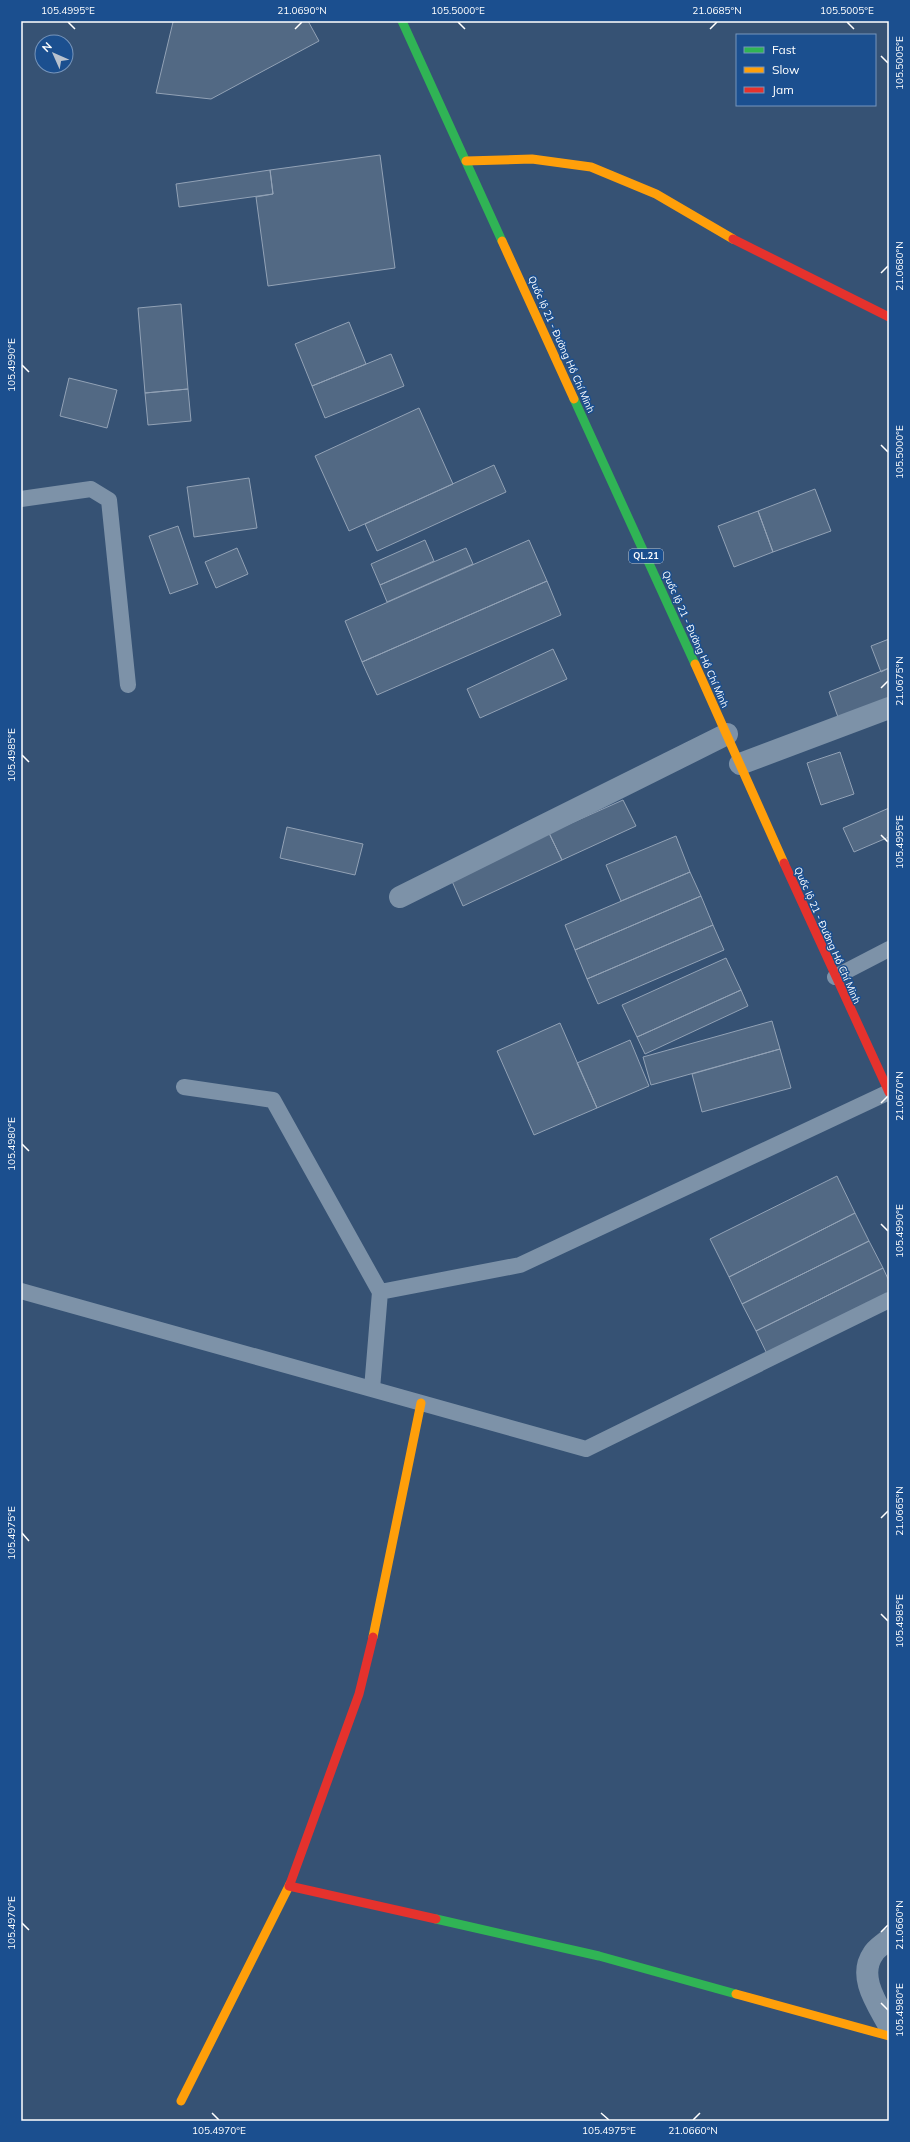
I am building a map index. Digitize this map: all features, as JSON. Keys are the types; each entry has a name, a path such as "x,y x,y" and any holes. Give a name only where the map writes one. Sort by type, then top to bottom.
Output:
{"main road":[{"name":"Quốc lộ 21 - Đường Hồ Chí Minh","path":"402,21 727,734 835,977 889,1092"},
{"path":"466,161 532,159 591,167 656,194 723,234 889,317"},
{"path":"181,2101 289,1886 359,1694 371,1649 421,1403"},
{"path":"289,1886 599,1956 889,2036"}],"street":[{"path":"740,764 889,708"},
{"path":"400,897 727,734"},
{"path":"889,1939 873,1953 866,1966 868,1982 874,1998 889,2026"}],"lane":[{"path":"21,499 91,489 109,500 128,685"},
{"path":"835,977 889,949"},
{"path":"184,1087 273,1100 380,1292 372,1389"},
{"path":"380,1292 520,1265 889,1092"},
{"path":"21,1291 586,1449 889,1300"}],"building":[{"path":"308,21 319,41 211,99 156,93 173,22"},
{"path":"380,155 395,268 268,286 256,197 273,194 270,170"},
{"path":"270,170 273,194 179,207 176,184"},
{"path":"181,304 188,389 145,393 138,308"},
{"path":"349,322 366,364 312,386 295,344"},
{"path":"391,354 404,386 325,418 312,386"},
{"path":"69,378 117,390 107,428 60,416"},
{"path":"188,389 191,421 148,425 145,393"},
{"path":"419,408 453,484 349,531 315,456"},
{"path":"494,465 506,492 377,551 365,524"},
{"path":"249,478 257,528 194,537 187,487"},
{"path":"815,489 831,531 773,552 758,511"},
{"path":"758,511 773,552 734,567 718,526"},
{"path":"178,526 198,584 170,594 149,536"},
{"path":"425,540 434,561 380,585 371,564"},
{"path":"529,540 547,581 362,662 345,621"},
{"path":"237,548 248,574 216,588 205,562"},
{"path":"466,548 473,564 387,602 380,585"},
{"path":"547,581 561,615 377,695 362,662"},
{"path":"889,639 889,668 881,672 871,646"},
{"path":"553,649 567,679 480,718 467,689"},
{"path":"889,668 889,701 839,720 829,692"},
{"path":"840,752 854,794 821,805 807,763"},
{"path":"623,800 636,826 562,860 549,833"},
{"path":"889,808 889,837 854,852 843,828"},
{"path":"287,827 363,844 355,875 280,858"},
{"path":"549,833 562,860 463,906 451,879"},
{"path":"676,836 690,872 621,901 606,865"},
{"path":"690,872 701,896 575,950 565,925"},
{"path":"701,896 713,925 587,979 575,950"},
{"path":"713,925 724,950 598,1004 587,979"},
{"path":"726,958 741,990 637,1037 622,1005"},
{"path":"741,990 748,1006 645,1054 637,1037"},
{"path":"772,1021 780,1049 651,1085 643,1057"},
{"path":"560,1023 597,1108 534,1135 497,1051"},
{"path":"630,1040 649,1086 597,1108 577,1063"},
{"path":"780,1049 791,1088 702,1112 692,1074"},
{"path":"837,1176 855,1213 729,1277 710,1239"},
{"path":"855,1213 869,1241 742,1304 729,1277"},
{"path":"869,1241 883,1268 756,1331 742,1304"},
{"path":"883,1268 889,1281 889,1296 768,1356 756,1331"}],"traffic: fast":[{"path":"402,21 502,241"},
{"path":"574,399 695,664"},
{"path":"436,1919 599,1956 736,1994"}],"traffic: slow":[{"path":"466,161 532,159 591,167 656,194 733,239"},
{"path":"502,241 574,399"},
{"path":"695,664 784,863"},
{"path":"373,1637 421,1403"},
{"path":"181,2101 290,1884"},
{"path":"736,1994 889,2036"}],"traffic: jam":[{"path":"733,239 889,317"},
{"path":"784,863 889,1092"},
{"path":"290,1884 359,1694 373,1637"},
{"path":"289,1886 436,1919"}]}
